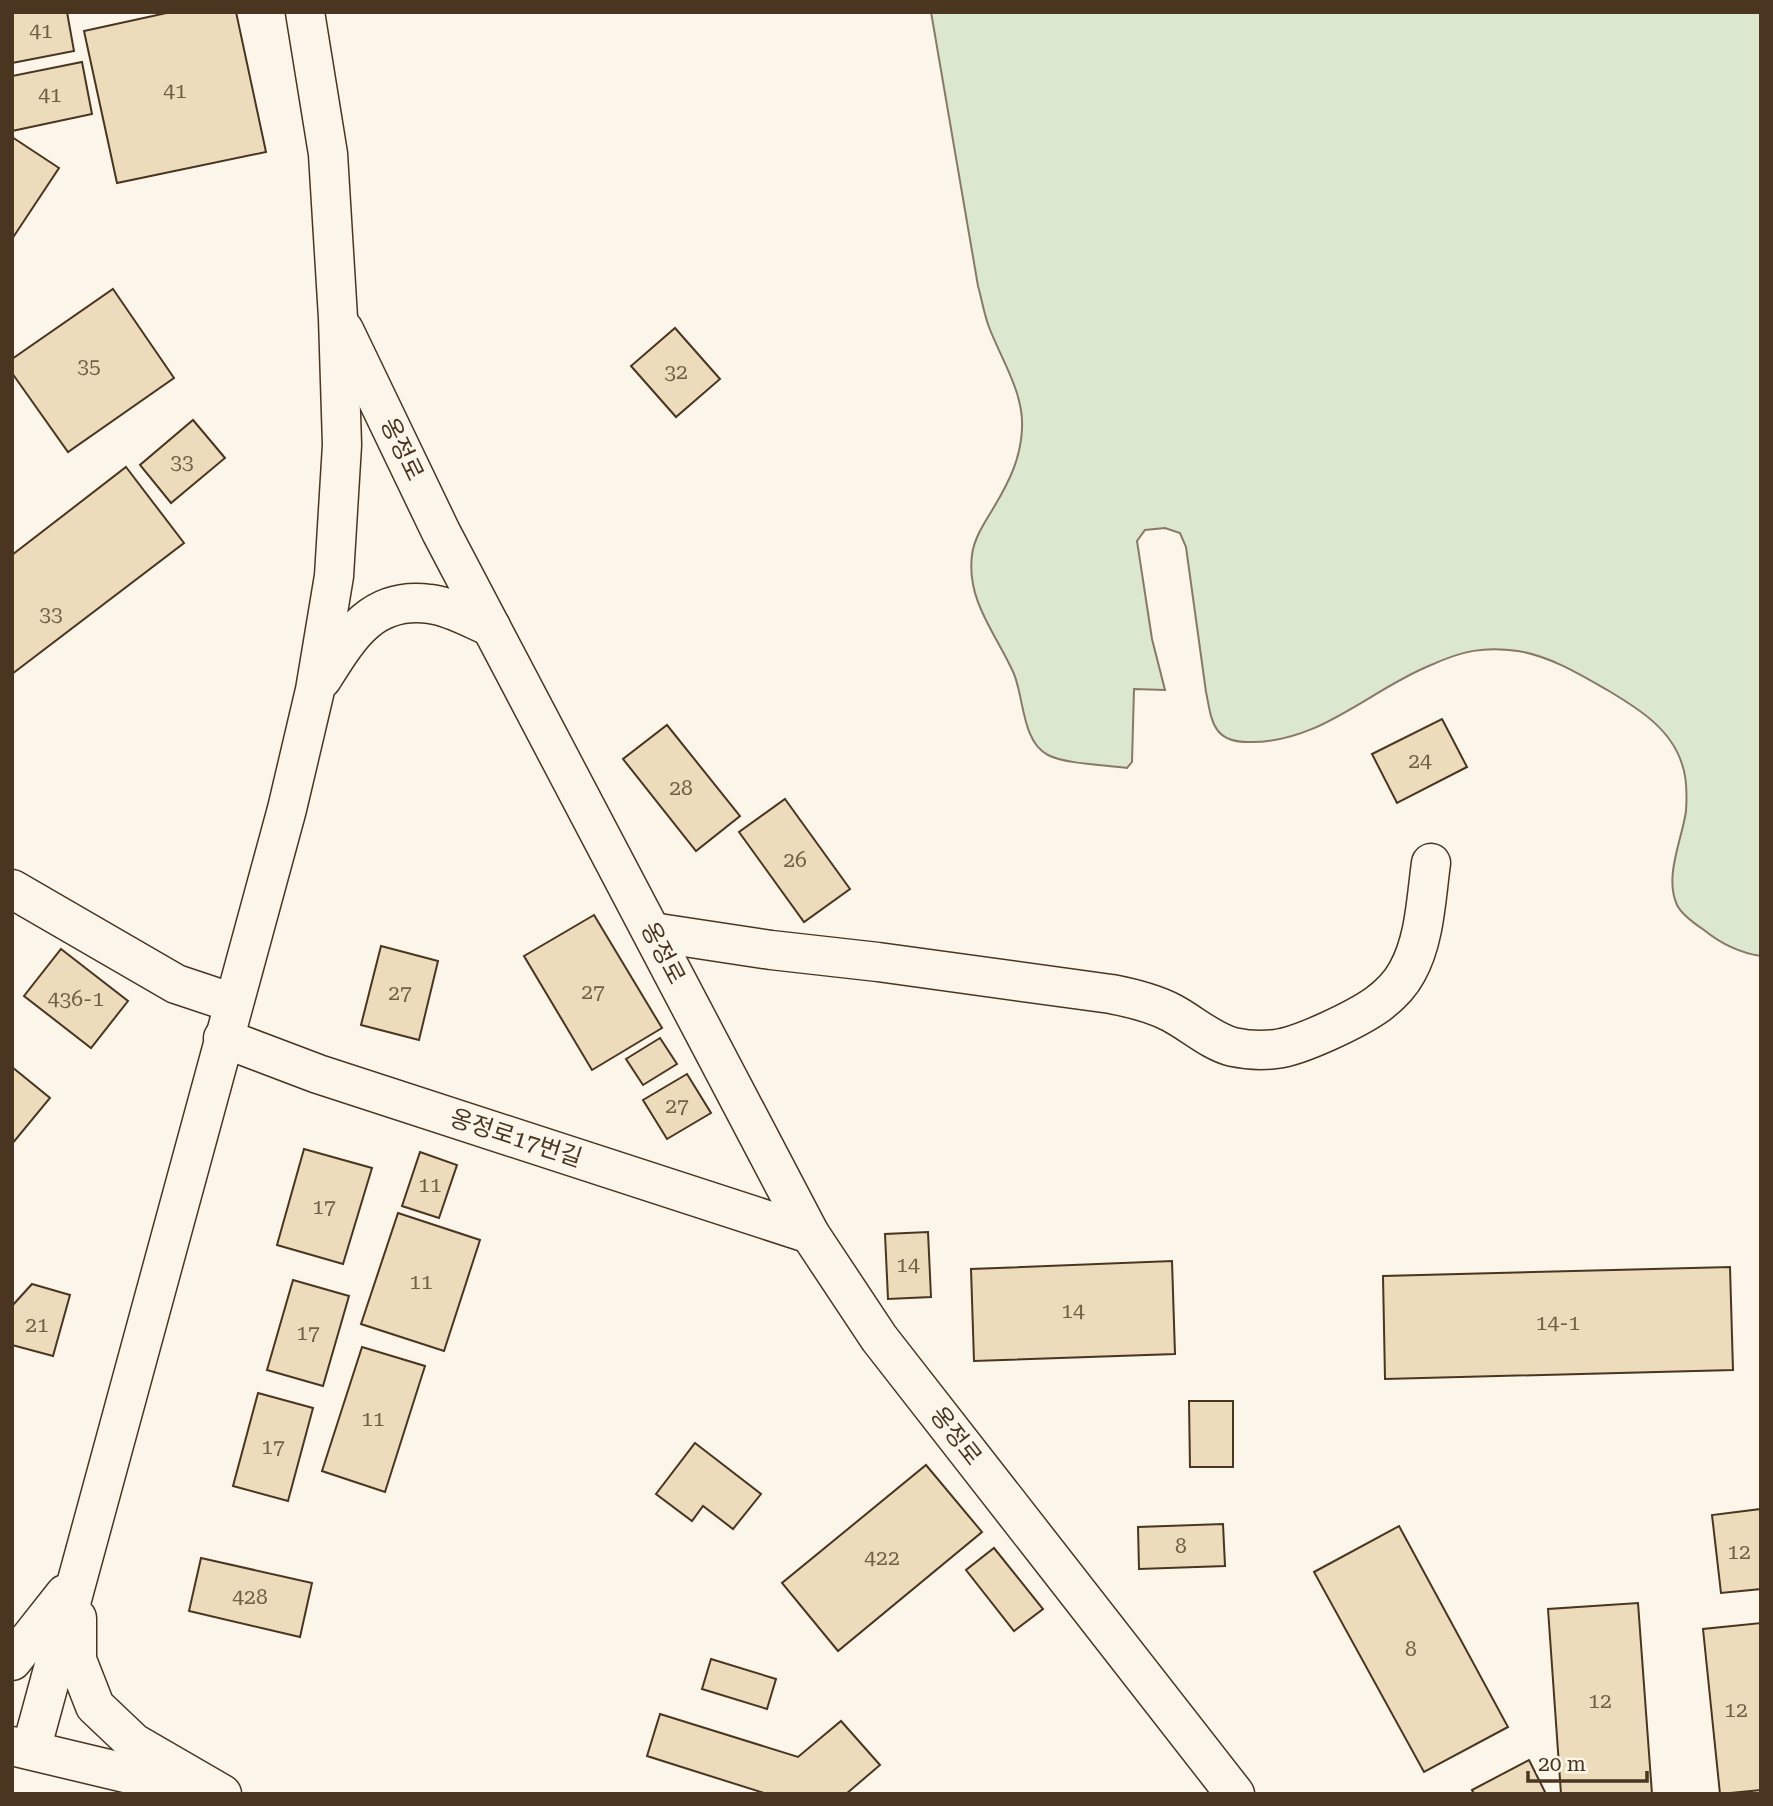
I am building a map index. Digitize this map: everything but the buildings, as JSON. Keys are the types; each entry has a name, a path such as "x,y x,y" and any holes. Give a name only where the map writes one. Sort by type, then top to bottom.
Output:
{"street":[{"name":"옹정로","path":"305,12 328,154 338,318 441,532 810,1234 879,1338 1235,1794"},
{"path":"210,1794 21,1748 76,1578 287,808 315,690 334,576 342,445 338,318"},
{"path":"315,690 348,638 370,616 401,603 432,604 491,627"},
{"path":"652,932 1111,994 1144,1001 1170,1012 1230,1046 1252,1050 1278,1049 1342,1023 1376,1005 1392,992 1407,973 1416,952 1431,863"},
{"name":"옹정로17번길","path":"12,889 176,984 228,1020 318,1074 810,1234"},
{"path":"12,1661 76,1578"},
{"path":"76,1578 77,1660 95,1706 134,1743 222,1794"}],"green space":[{"path":"931,12 1761,12 1761,956 1738,950 1717,939 1689,919 1677,905 1672,882 1686,811 1686,787 1682,764 1670,740 1653,721 1632,705 1553,662 1518,651 1484,650 1463,653 1408,676 1343,714 1298,734 1274,740 1248,742 1222,735 1212,718 1206,692 1186,547 1180,533 1165,528 1145,530 1137,541 1152,639 1165,690 1134,689 1132,762 1127,768 1075,762 1055,758 1039,749 1028,730 1014,674 978,603 971,572 975,542 1013,469 1021,439 1022,415 1016,389 987,322 978,286"}]}
